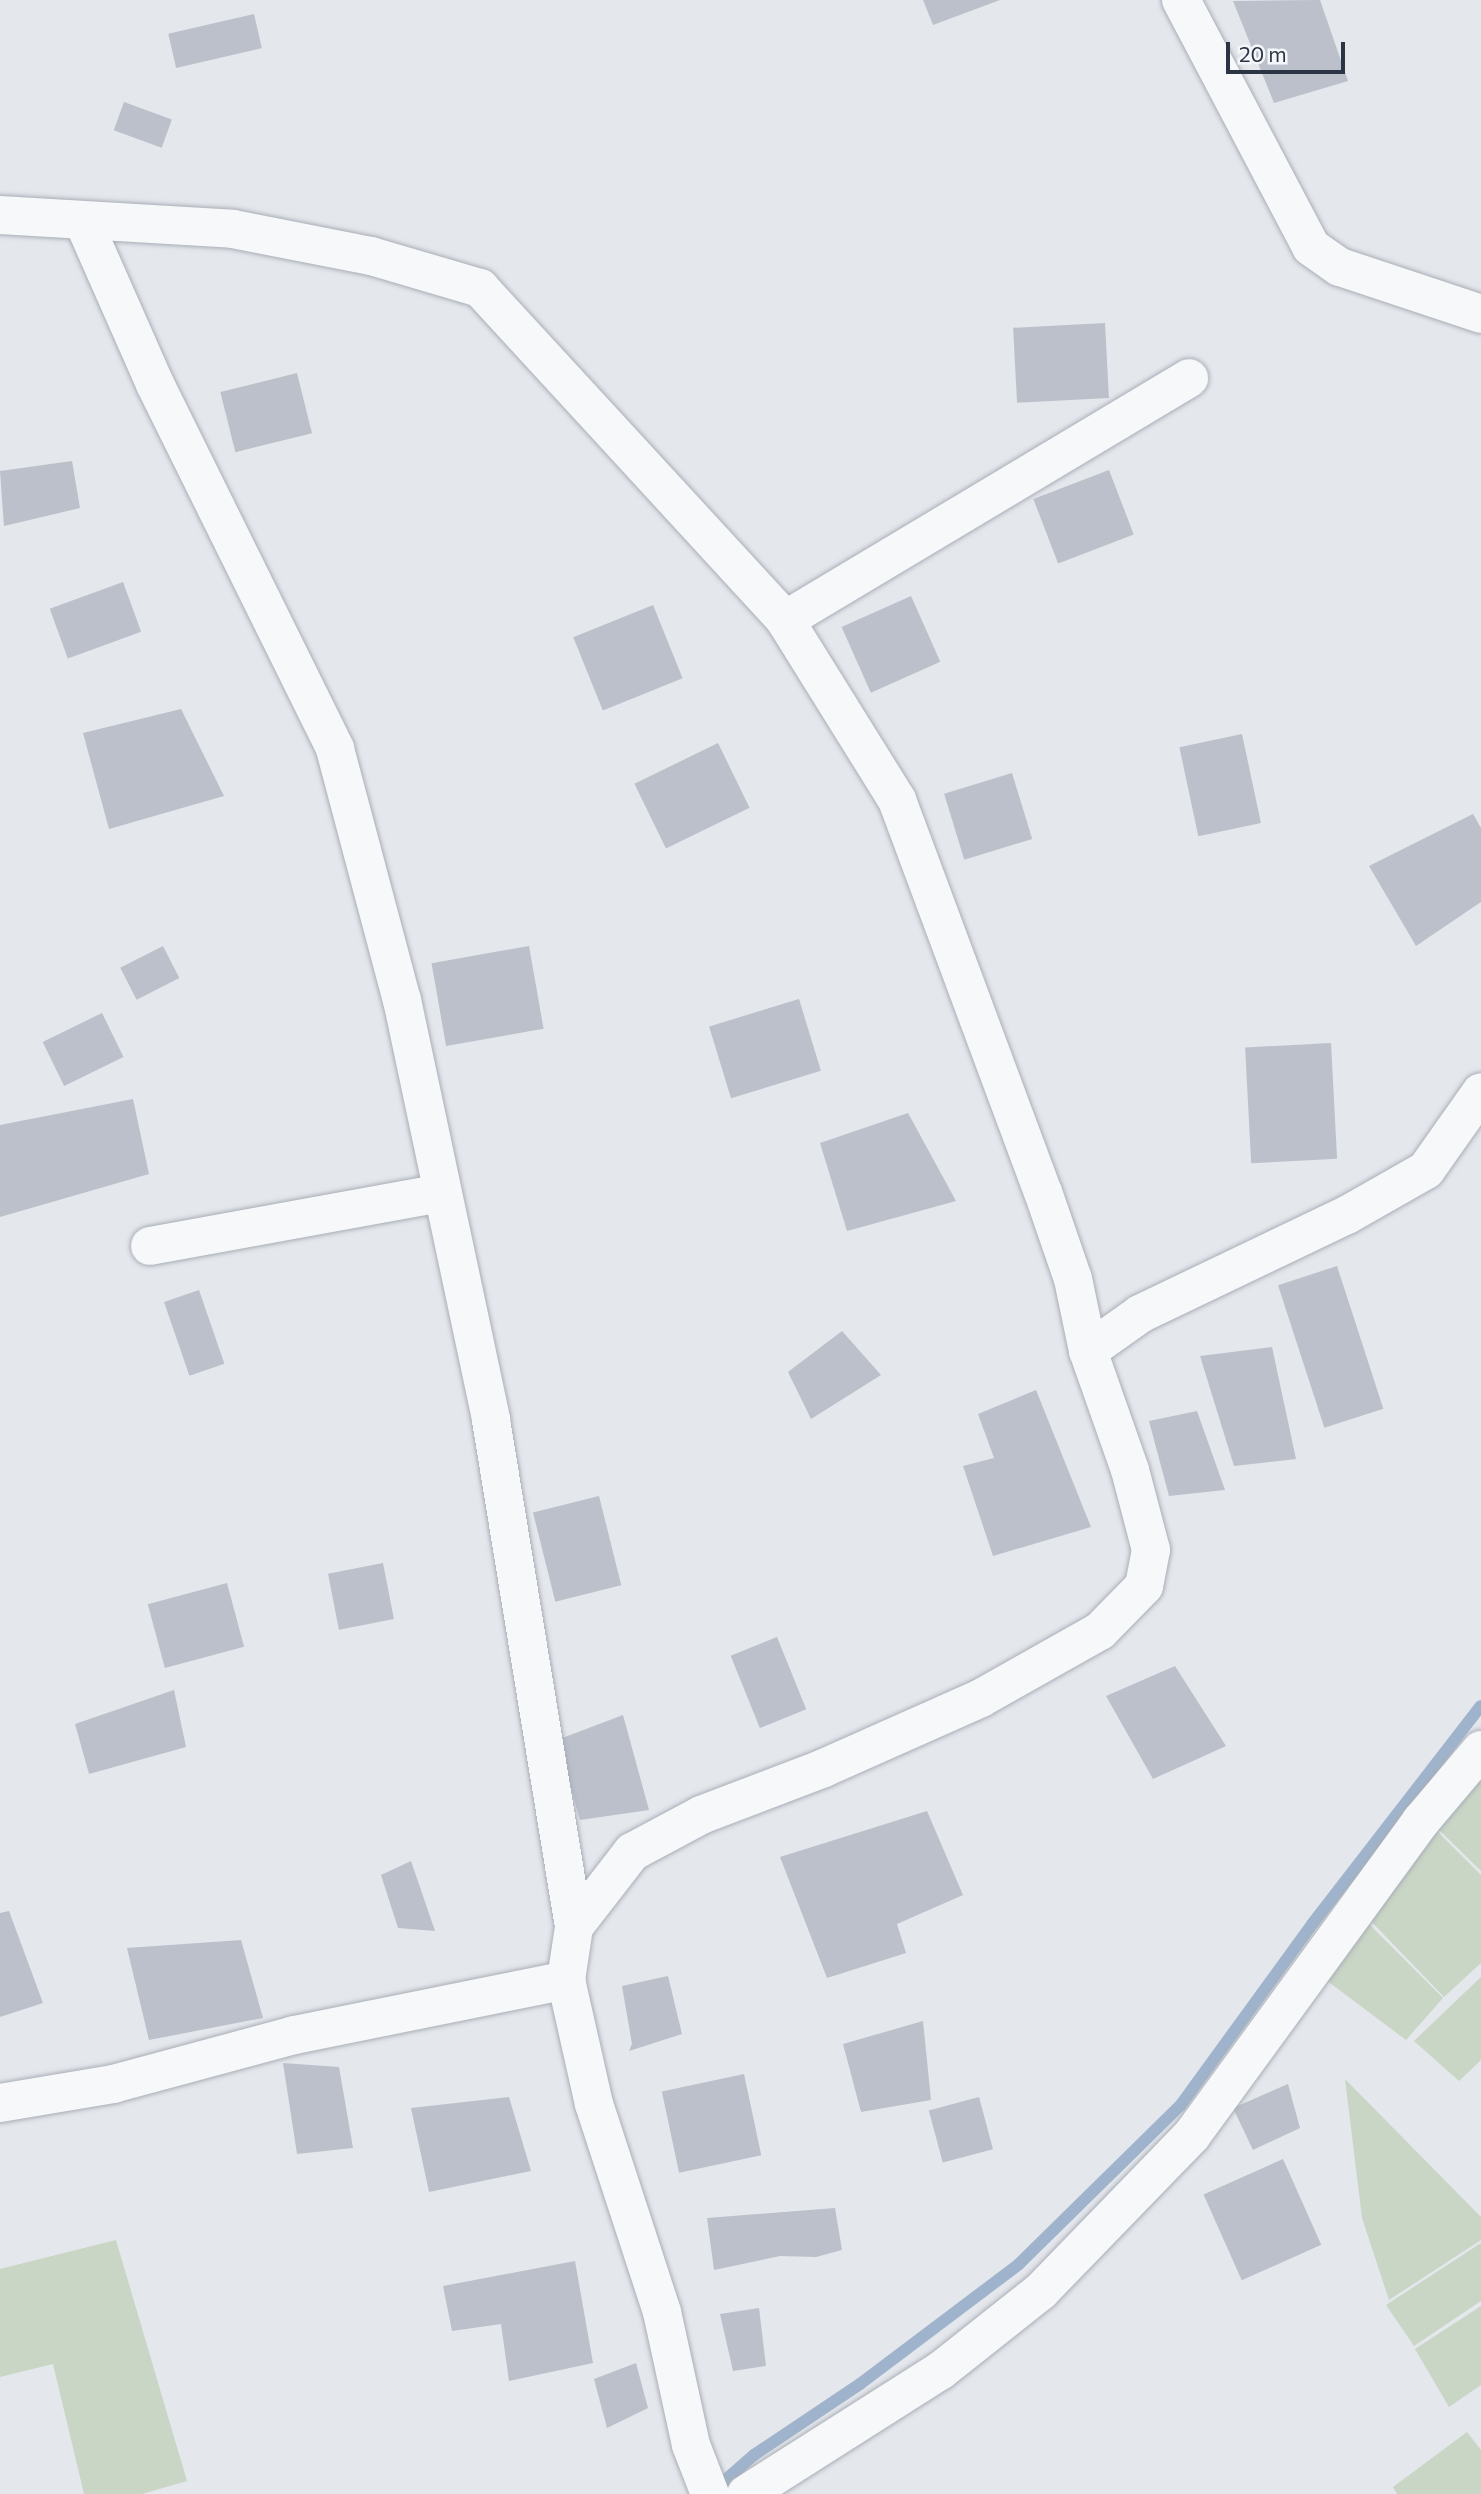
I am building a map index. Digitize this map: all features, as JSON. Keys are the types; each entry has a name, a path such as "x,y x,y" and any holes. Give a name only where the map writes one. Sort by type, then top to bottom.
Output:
{"street":[{"path":"1181,0 1311,247 1340,267 1481,314"},
{"path":"0,215 84,223 233,229 371,256 480,288 785,620 897,800 1073,1279 1088,1351 1130,1470 1152,1550 1144,1586 1100,1631 981,1698 824,1768 701,1815 632,1852 574,1927"},
{"path":"84,223 155,384 335,749 402,1000 491,1420 574,1927 566,1980 594,2104 662,2312 691,2445 710,2494"},
{"path":"785,620 1189,378"},
{"path":"1088,1351 1140,1314 1347,1215 1426,1170 1481,1092"},
{"path":"150,1246 441,1192"},
{"path":"746,2494 940,2371 1041,2291 1192,2135 1421,1821 1481,1750"},
{"path":"0,2103 113,2084 294,2035 566,1980"}],"green space":[{"path":"1481,1778 1481,1871 1432,1823"},
{"path":"1431,1825 1481,1875 1481,1963 1444,1997 1367,1917"},
{"path":"1365,1920 1443,1998 1406,2040 1326,1980"},
{"path":"1481,1977 1481,2060 1459,2081 1414,2041"},
{"path":"1345,2079 1481,2217 1481,2240 1389,2300 1362,2218"},
{"path":"116,2240 187,2481 142,2494 84,2494 53,2364 0,2377 0,2269"},
{"path":"1481,2243 1481,2301 1414,2346 1386,2305"},
{"path":"1481,2306 1481,2385 1449,2407 1415,2349"},
{"path":"1467,2432 1481,2450 1481,2494 1397,2494 1393,2487"}],"building":[{"path":"923,0 1000,0 933,25"},
{"path":"1320,0 1348,81 1274,103 1233,1"},
{"path":"254,14 262,48 176,68 168,34"},
{"path":"124,102 172,119 162,148 114,130"},
{"path":"1105,323 1109,398 1017,403 1013,328"},
{"path":"297,373 312,433 235,452 220,392"},
{"path":"72,461 80,508 4,526 0,471"},
{"path":"1109,470 1134,534 1058,563 1033,499"},
{"path":"123,582 141,632 68,658 50,609"},
{"path":"911,596 940,662 871,693 842,627"},
{"path":"653,605 683,678 603,710 573,637"},
{"path":"181,709 224,796 109,829 83,733"},
{"path":"1242,734 1261,823 1198,836 1179,747"},
{"path":"718,743 750,808 666,848 634,784"},
{"path":"1012,773 1032,839 964,860 944,794"},
{"path":"1473,814 1481,828 1481,902 1416,946 1369,866"},
{"path":"163,946 179,978 137,1000 120,968"},
{"path":"529,946 544,1029 446,1046 432,963"},
{"path":"799,999 821,1071 731,1098 709,1026"},
{"path":"102,1013 123,1057 64,1086 43,1042"},
{"path":"1331,1043 1337,1159 1251,1163 1245,1048"},
{"path":"133,1099 149,1174 0,1217 0,1125"},
{"path":"908,1113 956,1201 847,1231 820,1143"},
{"path":"1337,1266 1383,1409 1324,1428 1278,1285"},
{"path":"199,1290 224,1364 189,1376 164,1302"},
{"path":"842,1331 881,1375 811,1419 788,1372"},
{"path":"1272,1347 1296,1459 1234,1466 1200,1356"},
{"path":"1036,1390 1091,1527 993,1556 963,1466 994,1458 978,1414"},
{"path":"1197,1411 1225,1490 1169,1496 1149,1421"},
{"path":"599,1496 621,1585 555,1602 533,1512"},
{"path":"383,1563 394,1619 339,1630 328,1574"},
{"path":"227,1583 244,1647 165,1668 148,1604"},
{"path":"777,1637 806,1709 760,1728 731,1656"},
{"path":"1175,1666 1226,1746 1153,1779 1106,1696"},
{"path":"174,1690 186,1747 89,1774 75,1724"},
{"path":"623,1715 649,1810 580,1820 557,1740"},
{"path":"927,1811 963,1895 897,1924 906,1953 827,1978 780,1857"},
{"path":"411,1861 435,1931 398,1928 381,1875"},
{"path":"9,1911 43,2003 0,2017 0,1913"},
{"path":"241,1940 263,2018 149,2040 127,1948"},
{"path":"668,1976 682,2034 629,2051 632,2044 622,1986"},
{"path":"923,2021 931,2100 861,2112 843,2044"},
{"path":"283,2063 339,2067 353,2148 297,2154"},
{"path":"744,2074 761,2155 679,2173 662,2091"},
{"path":"1288,2084 1300,2128 1253,2150 1233,2108"},
{"path":"509,2097 531,2171 429,2192 411,2108"},
{"path":"979,2097 993,2149 943,2163 929,2110"},
{"path":"1283,2159 1321,2245 1242,2280 1204,2194"},
{"path":"835,2208 842,2250 816,2257 780,2256 714,2270 707,2218"},
{"path":"575,2261 593,2363 509,2381 501,2324 452,2331 443,2286"},
{"path":"759,2308 766,2366 733,2371 720,2314"},
{"path":"636,2363 648,2408 607,2428 594,2379"}],"waterway":[{"path":"714,2490 754,2455 860,2384 1019,2264 1180,2106 1313,1923 1481,1706"}]}
